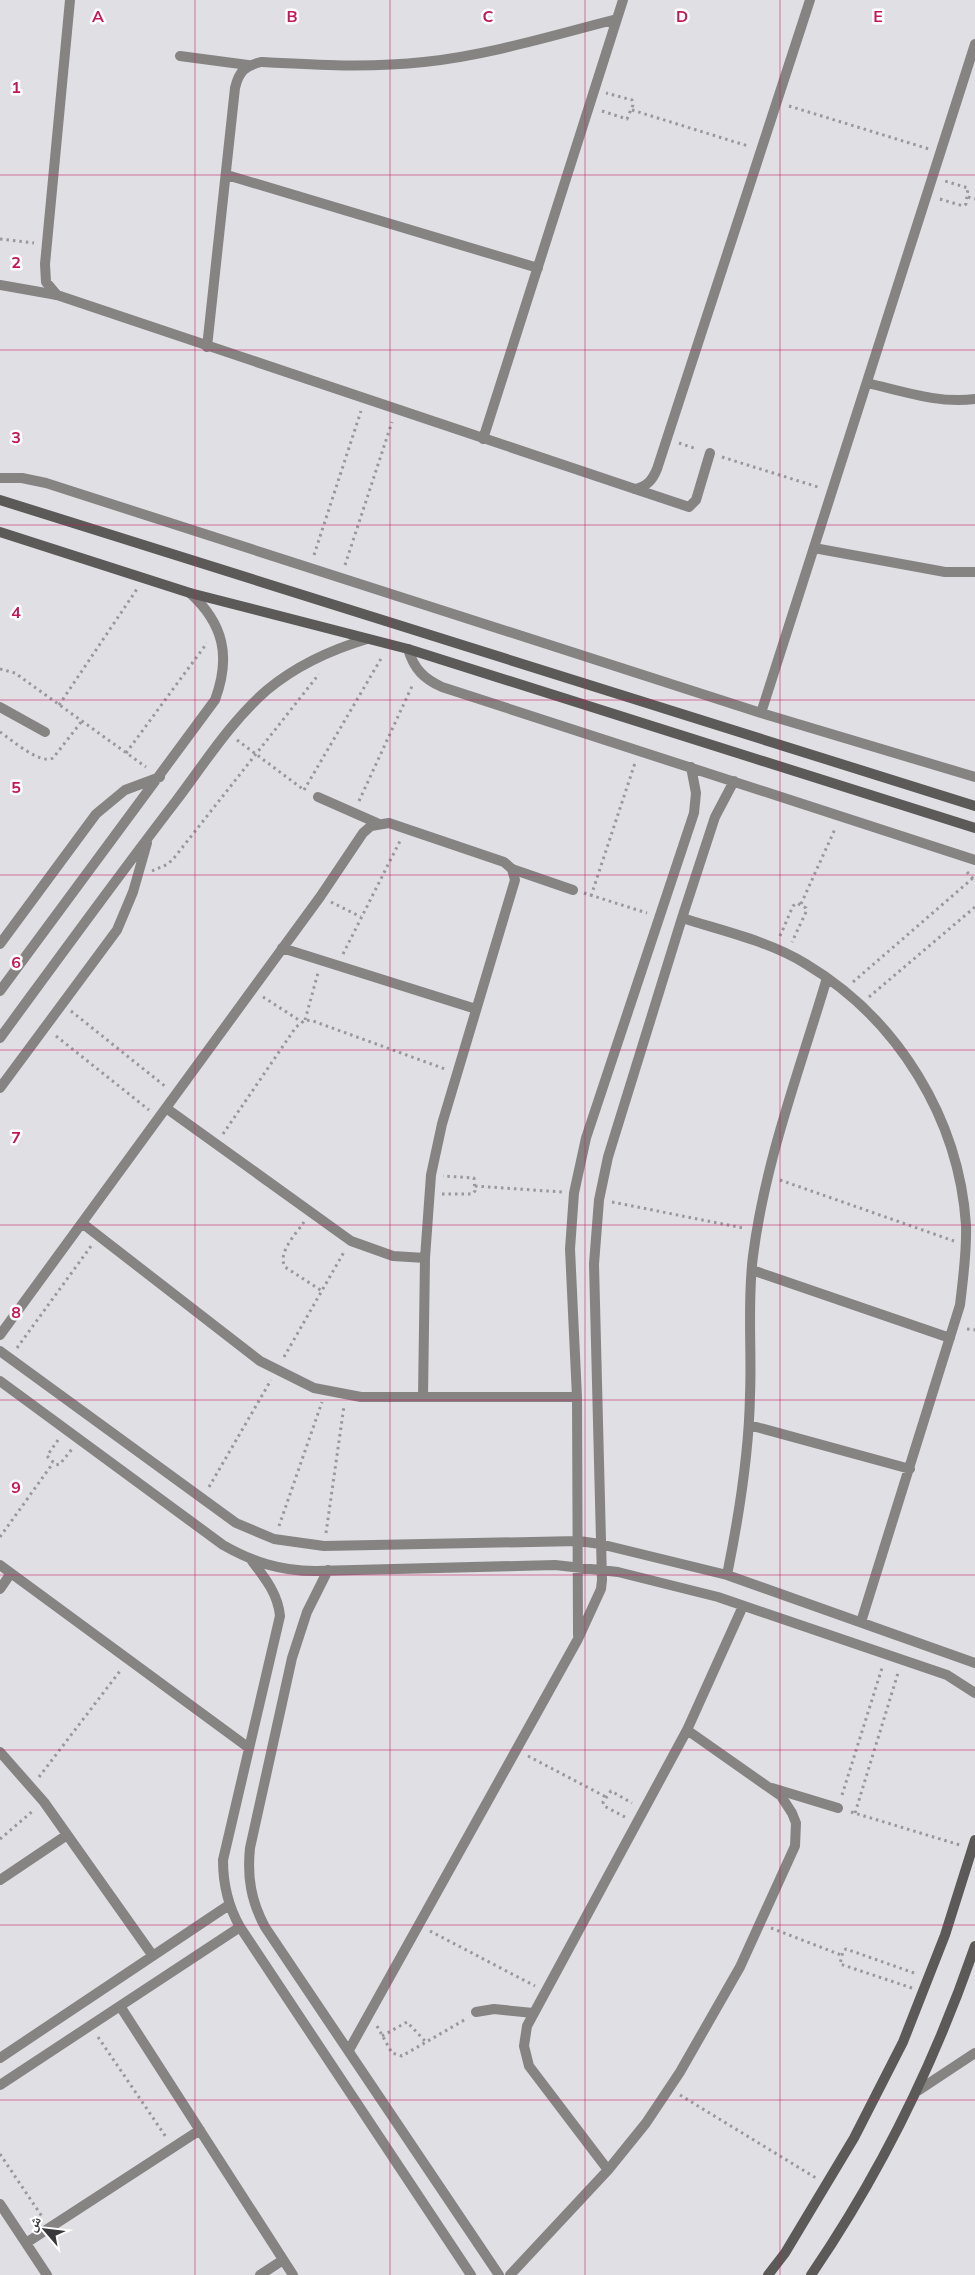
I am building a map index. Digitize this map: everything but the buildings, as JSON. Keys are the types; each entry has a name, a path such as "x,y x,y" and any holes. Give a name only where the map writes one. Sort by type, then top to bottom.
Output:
{"street":[{"path":"57,296 51,289 44,273 70,0"},
{"path":"483,439 623,0"},
{"path":"635,489 645,486 653,479 810,0"},
{"path":"180,56 248,65 261,62 373,66 424,62 476,54 617,19"},
{"path":"761,713 975,44"},
{"path":"207,347 235,88 238,75 248,65"},
{"path":"226,175 538,268"},
{"path":"0,285 57,296 689,507 696,500 710,453"},
{"path":"867,383 932,398 959,401 975,399"},
{"path":"0,478 22,478 46,483 761,713 972,774"},
{"path":"0,500 975,806"},
{"path":"0,532 190,593 408,649 975,828"},
{"path":"814,548 945,572 975,572"},
{"path":"0,991 160,777 215,700 221,683 224,665 222,646 218,629 211,615 190,593"},
{"path":"0,1038 148,837 228,733 266,691 289,674 340,648 367,639"},
{"path":"408,649 419,672 429,681 442,687 975,860"},
{"path":"0,707 45,732"},
{"path":"578,1639 577,1397 570,1249 574,1193 586,1138 694,813 696,793 691,767"},
{"path":"0,944 96,814 125,790 160,777"},
{"path":"349,2050 578,1639 601,1589 594,1264 599,1200 608,1158 682,918 715,817 734,781"},
{"path":"318,797 377,823 389,823 406,828 504,862 512,869 573,890"},
{"path":"0,1335 320,896 363,833 377,823"},
{"path":"0,1088 117,930 133,892 148,837"},
{"path":"423,1397 424,1258 431,1175 442,1124 515,885 512,869"},
{"path":"682,918 787,954 827,978 843,991 859,1005 897,1046 920,1078 938,1112 952,1149 961,1187 965,1245 960,1305 861,1622"},
{"path":"282,948 476,1008"},
{"path":"727,1575 742,1493 749,1425 752,1270 756,1230 768,1175 827,978"},
{"path":"166,1108 338,1233 365,1248 393,1256 424,1258"},
{"path":"82,1223 260,1361 298,1382 326,1392 346,1395 423,1397 577,1397"},
{"path":"752,1270 950,1338"},
{"path":"0,1351 236,1522 274,1539 324,1546 579,1541 600,1544 727,1575 975,1663"},
{"path":"0,1381 223,1545 252,1560 282,1569 579,1567 602,1570 665,1582 743,1606 947,1675 975,1693"},
{"path":"749,1425 910,1469"},
{"path":"252,1560 272,1589 279,1606 280,1616 223,1860 223,1875 229,1905 240,1927 471,2275"},
{"path":"0,1565 249,1748"},
{"path":"328,1570 307,1612 292,1658 248,1865 252,1897 264,1928 349,2050 500,2275"},
{"path":"0,1589 11,1573"},
{"path":"608,2170 529,2066 524,2041 527,2026 687,1730 743,1606"},
{"path":"510,2275 608,2170 646,2123 711,2020 761,1924 791,1856 797,1835 792,1813 787,1803 771,1788 687,1730"},
{"path":"0,1752 44,1802 153,1956"},
{"path":"771,1788 838,1808"},
{"path":"0,1880 67,1836"},
{"path":"768,2275 785,2253 827,2185 880,2091 930,1978 974,1844"},
{"path":"0,2058 229,1905"},
{"path":"0,2085 240,1927"},
{"path":"810,2275 866,2189 919,2090 953,2011 975,1946"},
{"path":"120,2006 293,2275"},
{"path":"476,2012 494,2009 533,2014"},
{"path":"919,2090 975,2053"},
{"path":"26,2243 200,2130"},
{"path":"0,2204 47,2275"},
{"path":"260,2275 283,2260"}],"path":[{"path":"589,107 627,119 632,110 632,100 595,90"},
{"path":"776,102 941,152"},
{"path":"632,110 761,150"},
{"path":"927,195 963,206 968,197 968,188 933,178"},
{"path":"968,197 975,199"},
{"path":"0,239 47,244"},
{"path":"310,568 365,400"},
{"path":"341,578 396,410"},
{"path":"666,440 832,491"},
{"path":"59,704 144,578"},
{"path":"126,753 218,629"},
{"path":"304,790 389,645"},
{"path":"0,669 15,673 160,777"},
{"path":"139,872 154,871 174,858 322,670"},
{"path":"354,813 419,672"},
{"path":"228,733 304,790 318,797"},
{"path":"592,896 640,751"},
{"path":"801,904 842,816"},
{"path":"337,966 406,828"},
{"path":"843,991 973,878"},
{"path":"573,890 659,917"},
{"path":"320,896 361,918"},
{"path":"775,949 793,906 797,903 801,904 806,908 806,912 787,954"},
{"path":"859,1005 975,907"},
{"path":"216,1145 304,1021 322,961"},
{"path":"252,990 304,1021 313,1021 457,1073"},
{"path":"63,1005 176,1095"},
{"path":"46,1027 159,1118"},
{"path":"429,1194 472,1194 475,1191 475,1180 472,1177 431,1175"},
{"path":"768,1175 965,1245"},
{"path":"475,1186 574,1193"},
{"path":"599,1200 756,1230"},
{"path":"310,1213 282,1259 285,1267 322,1291"},
{"path":"10,1358 99,1235"},
{"path":"274,1539 326,1392"},
{"path":"324,1546 346,1395"},
{"path":"66,1430 47,1456 53,1463 60,1464 79,1440"},
{"path":"0,1537 53,1463"},
{"path":"886,1655 838,1808 974,1844"},
{"path":"31,1788 129,1660"},
{"path":"855,1813 902,1660"},
{"path":"516,1750 606,1797"},
{"path":"636,1823 604,1806 603,1803 608,1792 612,1792 644,1809"},
{"path":"0,1839 44,1802"},
{"path":"761,1924 841,1955"},
{"path":"419,1925 545,1992"},
{"path":"924,1992 841,1964 839,1960 841,1955 846,1949 930,1978"},
{"path":"370,2011 392,2053 399,2056 406,2056 476,2012"},
{"path":"382,2036 407,2022 426,2042"},
{"path":"90,2026 173,2147"},
{"path":"669,2088 827,2185"},
{"path":"0,2154 49,2228"}]}
